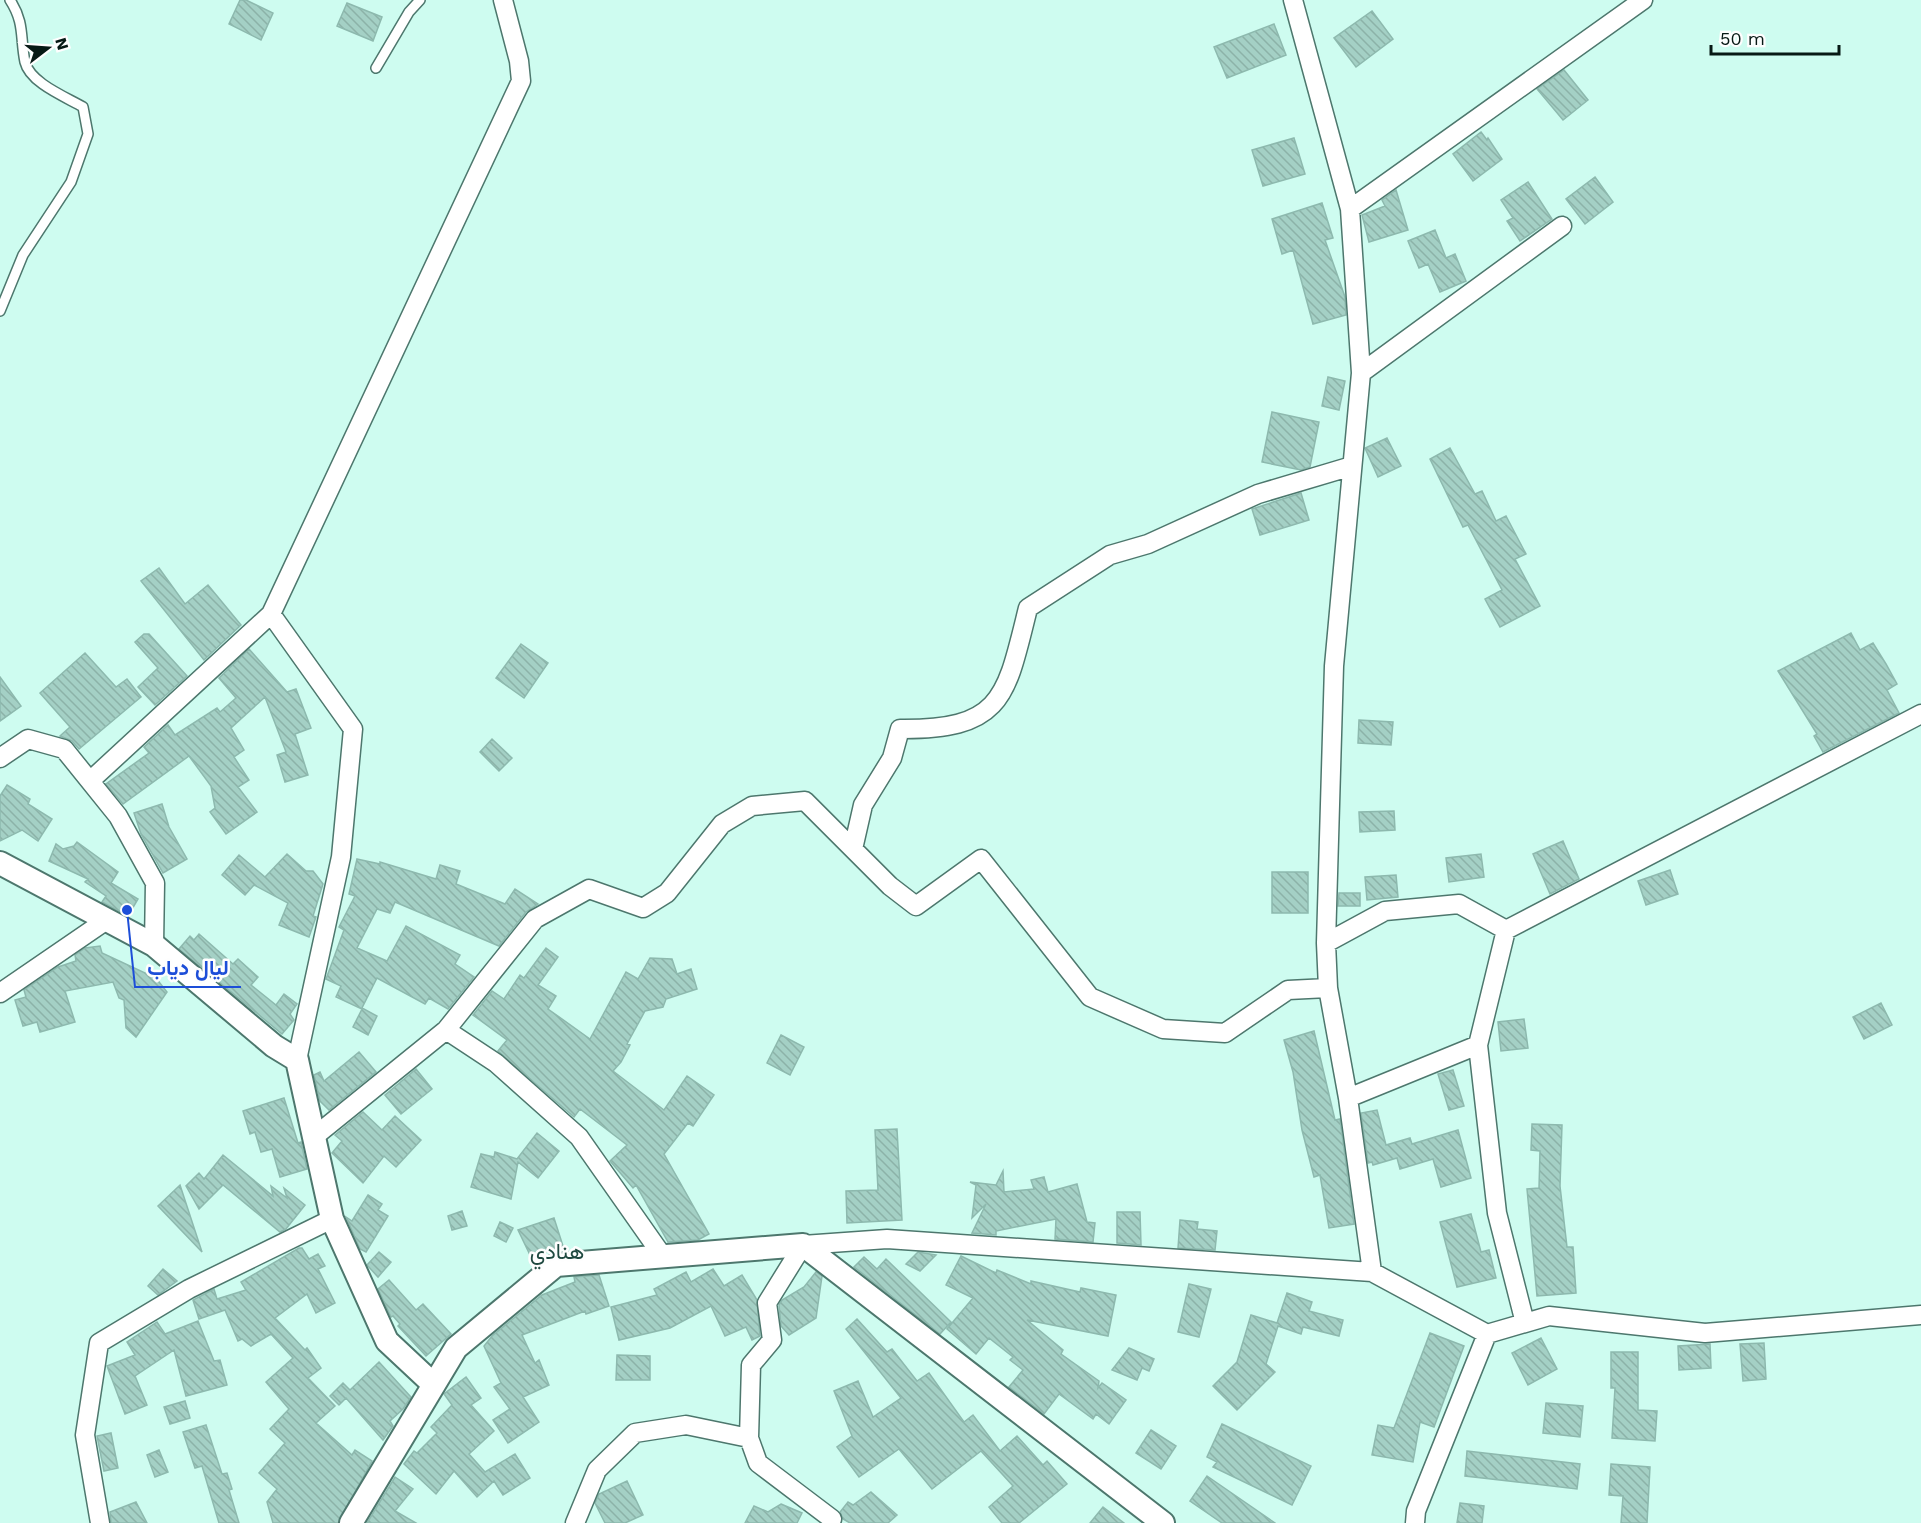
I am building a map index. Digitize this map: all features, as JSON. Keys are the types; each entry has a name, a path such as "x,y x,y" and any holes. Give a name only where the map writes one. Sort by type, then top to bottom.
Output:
{"street":[{"path":"90,781 271,614 521,81 519,61 503,0"},
{"path":"1293,0 1350,209 1361,373 1334,666 1326,943 1328,988 1348,1098 1372,1272"},
{"path":"1350,209 1643,0"},
{"path":"1361,373 1562,226"},
{"path":"853,849 863,805 892,758 900,729 938,730 982,716 998,702 1016,659 1028,608 1110,555 1148,544 1258,494 1352,466"},
{"path":"271,614 353,729 341,856 297,1059 332,1219 387,1341 433,1384"},
{"path":"1525,1323 1497,1213 1478,1045 1506,930 1921,714"},
{"path":"0,758 28,740 64,749 118,816 155,884 154,945"},
{"path":"315,1136 446,1030 535,919 589,889 644,908 667,893 722,824 752,806 805,801 890,886 916,906 981,859 1090,997 1163,1029 1225,1033 1288,990 1328,988"},
{"path":"0,863 154,945 274,1046 297,1059"},
{"path":"1326,943 1385,911 1459,904 1506,930"},
{"path":"0,993 108,919"},
{"path":"446,1030 496,1063 579,1137 664,1258"},
{"path":"1348,1098 1478,1045"},
{"path":"100,1523 85,1436 99,1343 189,1289 332,1219"},
{"path":"351,1523 456,1348 556,1265 887,1239 1372,1272 1487,1334 1549,1316 1705,1333 1921,1315"},
{"path":"803,1245 767,1303 772,1340 751,1365 749,1438 758,1463 832,1519"},
{"path":"803,1245 1157,1522"},
{"path":"1415,1523 1416,1511 1487,1334"},
{"path":"575,1523 597,1470 635,1433 686,1425 749,1438"}],"lane":[{"path":"0,311 24,255 71,182 88,134 82,107 39,81 25,64 23,32 17,10 10,0"},
{"path":"376,68 409,12 420,0"}],"building":[{"path":"240,0 246,0 273,13 261,40 229,24"},
{"path":"347,3 382,17 373,41 337,26"},
{"path":"1372,11 1393,39 1356,67 1334,38"},
{"path":"1274,24 1286,55 1227,78 1214,47"},
{"path":"1564,70 1588,100 1563,120 1537,89"},
{"path":"1481,132 1487,140 1488,138 1502,159 1473,181 1453,154"},
{"path":"1294,138 1305,174 1263,186 1252,150"},
{"path":"1595,177 1613,202 1585,224 1566,199"},
{"path":"1528,182 1552,219 1520,241 1507,221 1513,218 1501,200"},
{"path":"1396,190 1408,230 1369,242 1362,215 1385,206 1382,200"},
{"path":"1322,203 1333,238 1325,240 1345,297 1346,315 1313,324 1293,250 1282,254 1272,219"},
{"path":"1435,230 1446,258 1455,254 1466,281 1440,292 1428,264 1419,268 1408,241"},
{"path":"1328,377 1345,381 1339,410 1322,406"},
{"path":"1272,412 1319,422 1310,467 1301,470 1262,462"},
{"path":"1387,438 1401,466 1378,477 1365,448"},
{"path":"1450,448 1475,494 1482,491 1496,521 1506,516 1526,554 1515,559 1540,606 1500,627 1485,599 1502,590 1468,525 1463,527 1430,459"},
{"path":"1301,493 1309,520 1260,535 1252,509"},
{"path":"159,568 185,604 208,585 241,625 204,660 141,581"},
{"path":"1851,633 1860,650 1873,643 1886,664 1897,684 1887,690 1899,713 1823,752 1814,736 1817,734 1778,671"},
{"path":"144,634 149,634 187,676 155,705 138,687 158,668 135,642"},
{"path":"521,644 548,663 524,698 496,678"},
{"path":"249,649 287,692 296,689 311,728 295,734 308,775 285,782 277,755 286,752 265,697 231,728 244,750 234,757 249,780 238,787 257,812 226,834 210,812 215,808 211,786 189,756 123,804 106,784 149,753 144,747 168,725 175,735 217,708 220,712 236,698 219,678"},
{"path":"85,653 116,687 127,679 141,697 79,749 72,741 60,736 70,727 40,693"},
{"path":"0,677 21,706 0,721"},
{"path":"1359,720 1393,722 1391,745 1358,743"},
{"path":"492,739 512,758 499,771 480,752"},
{"path":"7,785 30,799 28,804 52,819 38,841 22,830 0,841 0,796"},
{"path":"162,804 169,827 187,859 163,873 141,834 134,813"},
{"path":"1394,811 1395,830 1360,832 1359,812"},
{"path":"1563,841 1579,879 1550,894 1533,854"},
{"path":"77,842 118,872 111,883 138,899 128,916 102,902 106,896 85,882 88,879 49,861 56,844 63,849 74,846"},
{"path":"287,854 306,871 313,871 323,884 309,937 279,925 288,903 254,885 245,895 222,875 239,855 265,877"},
{"path":"1481,854 1484,877 1449,882 1446,858"},
{"path":"357,859 380,864 380,862 436,879 440,865 460,871 456,884 505,904 515,889 538,904 526,912 499,946 395,902 390,913 377,909 357,948 387,961 406,926 460,955 455,964 474,977 448,1009 429,998 425,1004 377,978 362,1008 377,1016 368,1035 353,1027 362,1009 336,997 341,986 326,979 344,930 339,927 355,896 349,894"},
{"path":"1670,870 1678,894 1646,905 1638,881"},
{"path":"1272,872 1308,872 1308,913 1272,913"},
{"path":"1396,875 1398,897 1367,900 1365,877"},
{"path":"1339,893 1360,893 1360,906 1338,906"},
{"path":"199,934 233,964 238,959 258,977 251,985 276,1005 284,994 297,1004 290,1014 294,1020 282,1034 179,949 190,936 194,940"},
{"path":"100,946 102,953 156,978 167,992 136,1037 126,1028 124,1000 119,998 113,982 65,991 75,1022 40,1032 37,1022 23,1026 15,1000 26,997 24,990 58,967 76,961 75,955 85,948"},
{"path":"546,948 558,957 538,985 556,996 548,1009 590,1039 626,972 638,979 650,958 672,959 677,974 691,969 697,989 666,999 663,1007 645,1011 627,1044 630,1045 621,1062 613,1071 664,1110 687,1076 714,1095 693,1126 688,1123 664,1154 709,1234 698,1240 668,1242 636,1185 633,1188 610,1161 627,1145 580,1109 574,1117 498,1051 507,1040 473,1015 492,991 504,999 520,975 524,978"},
{"path":"1881,1003 1892,1025 1864,1039 1853,1017"},
{"path":"1524,1019 1528,1048 1501,1051 1498,1022"},
{"path":"1314,1031 1335,1120 1340,1119 1354,1224 1329,1228 1320,1175 1314,1177 1302,1130 1293,1072 1284,1040"},
{"path":"781,1035 804,1047 790,1075 767,1063"},
{"path":"359,1052 376,1072 329,1110 320,1101 314,1075 320,1072 324,1081"},
{"path":"416,1069 432,1089 401,1114 385,1095"},
{"path":"1453,1070 1464,1106 1449,1110 1438,1074"},
{"path":"284,1098 298,1143 301,1142 307,1169 280,1177 272,1149 261,1152 255,1132 250,1134 243,1111"},
{"path":"1377,1110 1386,1145 1410,1138 1412,1144 1458,1130 1471,1178 1441,1187 1433,1159 1400,1169 1397,1158 1373,1165 1372,1162 1368,1163 1361,1113"},
{"path":"363,1112 382,1130 395,1116 421,1140 396,1167 384,1156 363,1183 332,1153 342,1141 335,1135"},
{"path":"1532,1124 1562,1125 1560,1186 1567,1247 1573,1247 1576,1293 1537,1296 1527,1189 1539,1188 1540,1151 1531,1150"},
{"path":"897,1129 902,1220 847,1223 846,1191 878,1190 875,1130"},
{"path":"537,1133 559,1151 538,1178 518,1162 511,1199 471,1187 481,1154 494,1157 495,1152 517,1159"},
{"path":"223,1155 273,1196 271,1186 287,1198 284,1188 305,1205 286,1229 280,1232 223,1185 199,1209 186,1186 199,1173 204,1179"},
{"path":"1003,1171 1004,1192 1034,1189 1031,1180 1044,1177 1048,1192 1077,1184 1087,1222 1095,1223 1093,1242 1055,1239 1056,1219 996,1231 996,1235 972,1233 986,1204 972,1218 976,1185 970,1182 996,1185"},
{"path":"180,1185 202,1252 158,1206"},
{"path":"368,1195 382,1204 378,1210 388,1216 366,1252 360,1249 346,1217 352,1221"},
{"path":"462,1211 467,1226 452,1230 448,1216"},
{"path":"1117,1212 1140,1212 1141,1245 1117,1243"},
{"path":"1471,1214 1481,1252 1489,1250 1496,1278 1457,1287 1440,1222"},
{"path":"554,1218 563,1246 531,1257 518,1230"},
{"path":"1180,1220 1198,1222 1197,1229 1217,1231 1215,1250 1178,1248"},
{"path":"500,1222 513,1228 506,1242 494,1236"},
{"path":"302,1248 309,1259 318,1254 325,1266 318,1269 335,1303 316,1313 307,1294 275,1318 305,1350 307,1348 321,1368 308,1378 335,1406 316,1423 352,1455 355,1450 372,1461 338,1523 273,1523 267,1502 277,1489 259,1473 285,1443 270,1429 289,1409 266,1382 293,1358 271,1334 251,1346 242,1339 238,1341 225,1310 199,1319 193,1300 214,1289 217,1299 246,1290 241,1282"},
{"path":"379,1252 391,1262 378,1277 367,1265"},
{"path":"918,1252 936,1255 920,1271 906,1264"},
{"path":"961,1256 996,1273 997,1270 1031,1284 1031,1281 1080,1292 1081,1288 1116,1295 1108,1336 1027,1320 1063,1350 1061,1354 1099,1381 1098,1388 1102,1383 1126,1400 1109,1424 1096,1414 1093,1419 1059,1394 1044,1414 1009,1387 1023,1370 1010,1360 1013,1357 989,1338 976,1354 947,1329 973,1298 946,1285"},
{"path":"864,1257 877,1269 886,1259 951,1322 940,1334 854,1267"},
{"path":"163,1269 177,1281 158,1295 148,1286"},
{"path":"713,1269 724,1286 742,1275 757,1300 760,1336 752,1340 746,1327 725,1336 711,1306 670,1328 619,1340 611,1307 657,1295 654,1289 686,1272 691,1282"},
{"path":"816,1272 822,1276 816,1318 789,1335 781,1326 779,1305 782,1300 804,1287"},
{"path":"599,1275 609,1306 586,1314 585,1311 522,1335 535,1363 539,1360 549,1385 523,1397 539,1422 508,1443 493,1420 510,1409 494,1387 501,1383 484,1346 492,1336 542,1295 575,1282 574,1277"},
{"path":"389,1280 416,1310 423,1304 451,1334 426,1356 398,1326 400,1324 393,1316 391,1317 378,1289"},
{"path":"1189,1284 1211,1289 1199,1337 1178,1332"},
{"path":"1287,1293 1312,1302 1309,1311 1343,1320 1339,1336 1303,1327 1301,1334 1278,1326 1266,1364 1275,1372 1237,1410 1213,1386 1237,1362 1251,1315 1277,1323"},
{"path":"857,1319 887,1352 892,1349 917,1381 929,1373 964,1422 973,1415 1000,1451 1017,1436 1043,1465 1047,1461 1067,1484 1019,1523 1002,1523 989,1507 1013,1486 981,1451 932,1489 899,1449 859,1477 837,1447 852,1436 834,1391 858,1381 873,1417 901,1398 846,1329"},
{"path":"198,1321 214,1361 220,1360 227,1385 186,1396 174,1350 135,1376 147,1405 125,1414 107,1366 135,1355 127,1342 157,1322 165,1334"},
{"path":"1430,1333 1464,1346 1434,1427 1420,1422 1413,1462 1372,1455 1378,1425 1394,1428"},
{"path":"1541,1338 1557,1369 1528,1385 1512,1353"},
{"path":"1764,1343 1766,1379 1743,1381 1740,1344"},
{"path":"1710,1344 1711,1368 1679,1370 1678,1346"},
{"path":"1129,1348 1154,1359 1149,1371 1142,1368 1137,1380 1112,1370"},
{"path":"1611,1352 1638,1352 1638,1410 1657,1411 1655,1441 1612,1438 1615,1388 1611,1388"},
{"path":"617,1355 650,1356 650,1380 616,1380"},
{"path":"379,1362 411,1397 403,1409 390,1421 393,1426 383,1440 346,1398 339,1405 330,1396 343,1383 350,1390"},
{"path":"466,1377 481,1398 471,1405 494,1431 469,1454 485,1472 515,1454 530,1478 503,1495 494,1481 477,1497 454,1471 436,1494 404,1464 414,1451 417,1453 437,1433 431,1427 452,1405 444,1394"},
{"path":"185,1401 190,1418 170,1424 164,1407"},
{"path":"1546,1403 1583,1406 1580,1437 1543,1433"},
{"path":"1222,1424 1311,1466 1292,1505 1213,1467 1217,1462 1207,1457"},
{"path":"206,1425 222,1474 227,1473 232,1489 229,1490 239,1523 219,1523 202,1466 195,1468 183,1432"},
{"path":"1151,1430 1176,1446 1161,1469 1136,1453"},
{"path":"111,1433 118,1468 104,1471 97,1436"},
{"path":"159,1450 168,1472 155,1477 147,1455"},
{"path":"1467,1451 1580,1464 1577,1489 1465,1476"},
{"path":"1611,1464 1650,1467 1647,1523 1621,1523 1623,1496 1609,1495"},
{"path":"1207,1476 1275,1523 1222,1523 1190,1501"},
{"path":"395,1477 413,1489 395,1511 416,1523 367,1523"},
{"path":"627,1481 643,1515 625,1523 605,1523 595,1503 599,1494"},
{"path":"871,1492 897,1515 888,1523 850,1523 843,1519 840,1512 848,1502 853,1505"},
{"path":"136,1502 147,1523 111,1523 110,1512"},
{"path":"1460,1503 1484,1506 1482,1523 1457,1523"},
{"path":"781,1504 802,1513 797,1523 745,1523 754,1506 768,1512"},
{"path":"1103,1507 1124,1523 1090,1523"}],"place":[{"name":"ليال دياب","path":"127,910"}],"district":[{"name":"هنادي","path":"557,1251"}]}
